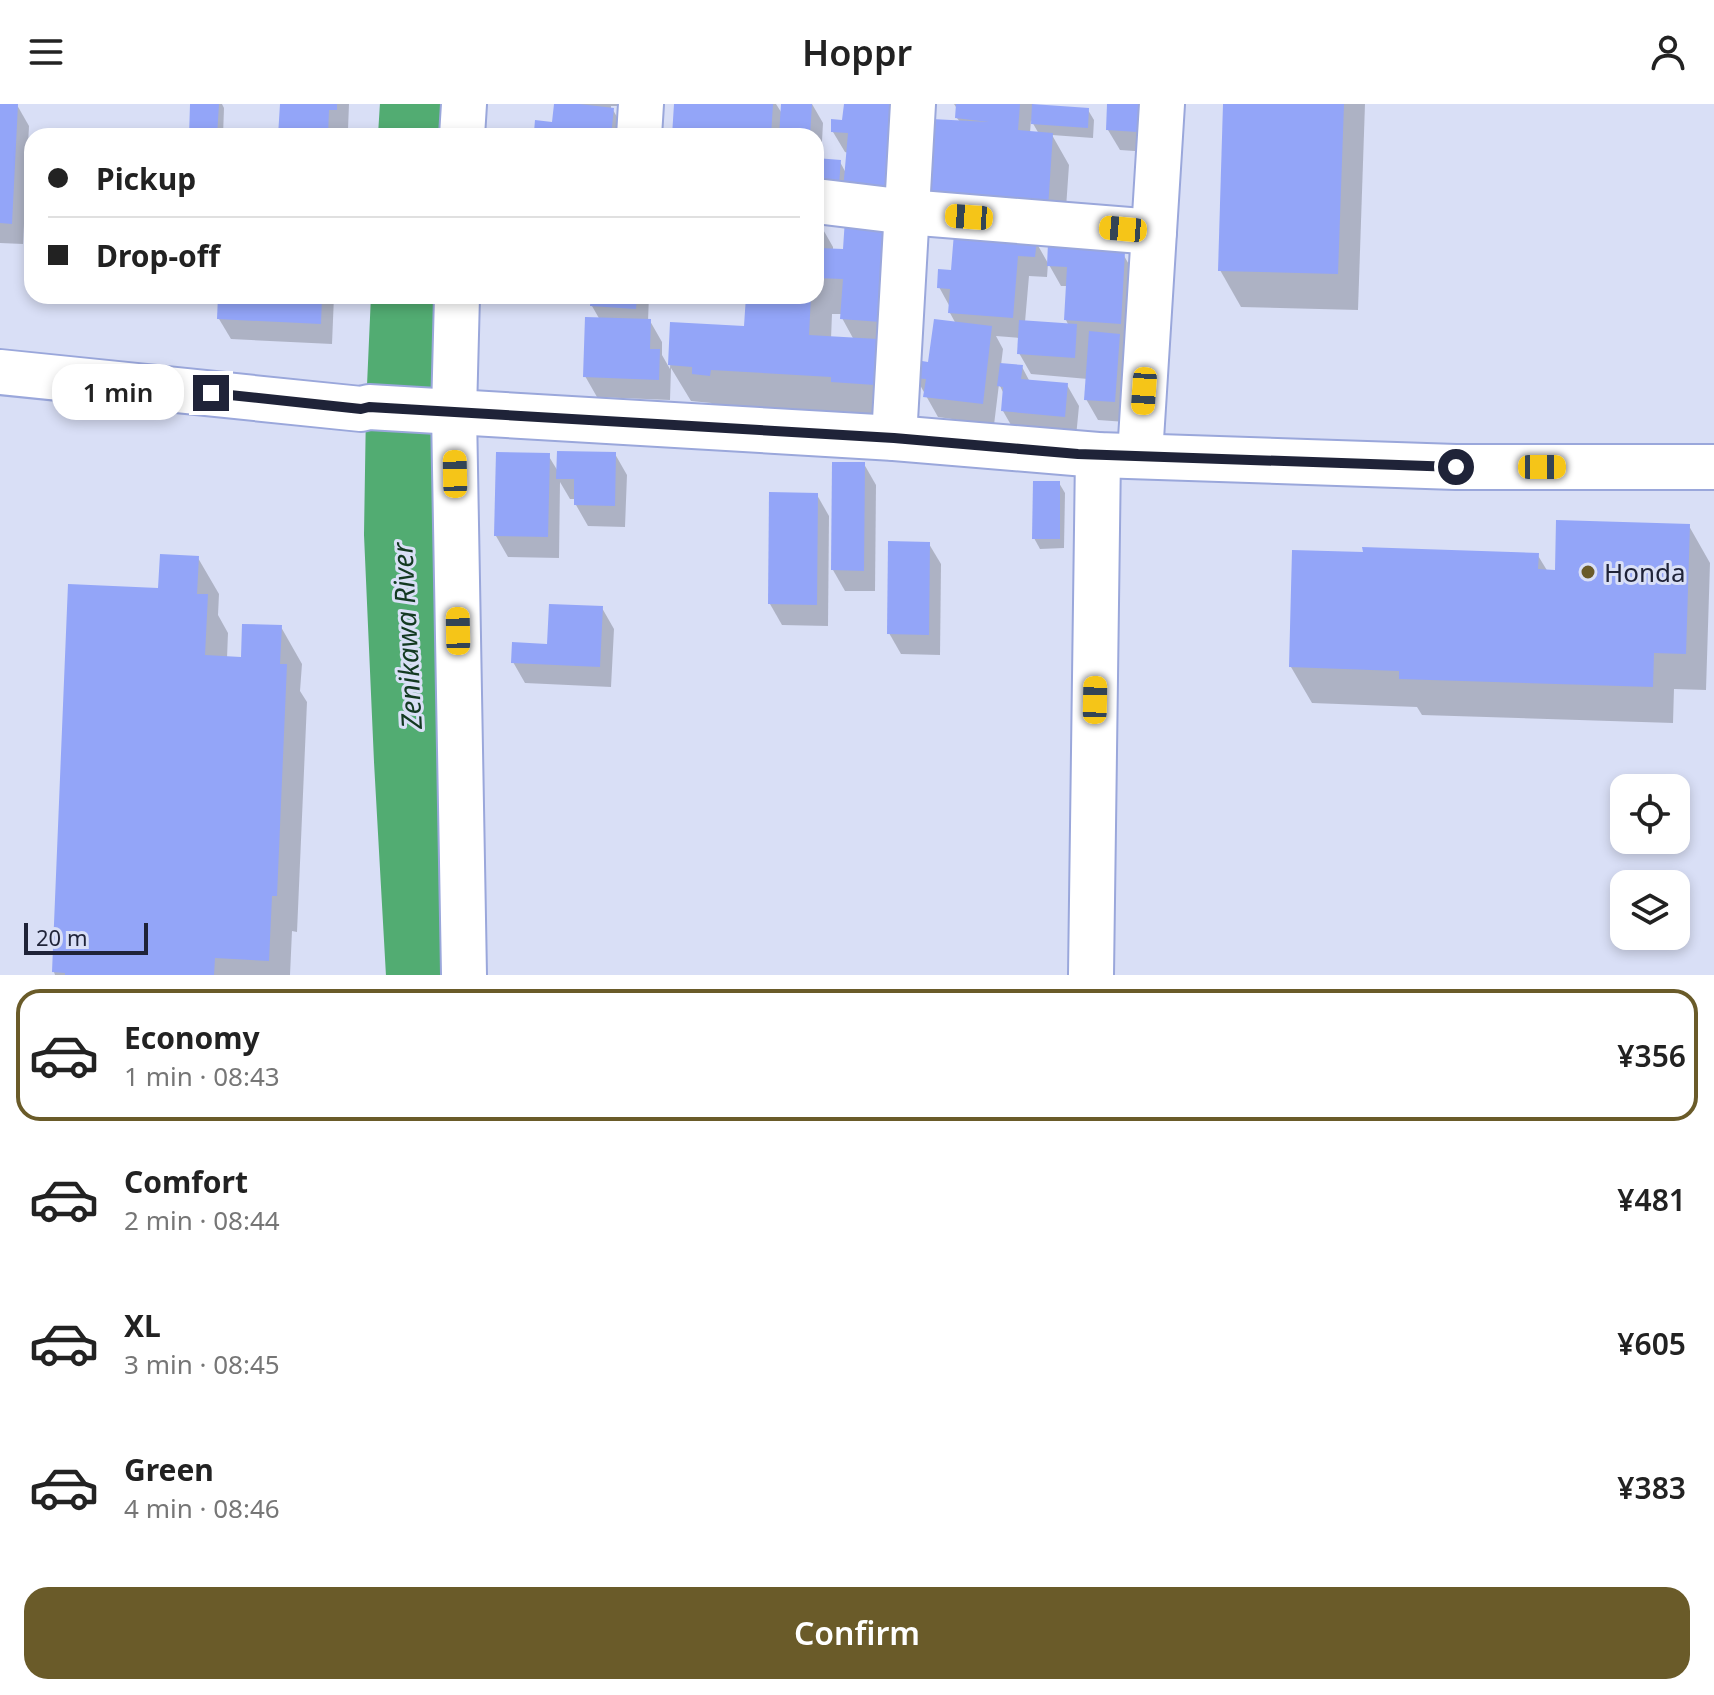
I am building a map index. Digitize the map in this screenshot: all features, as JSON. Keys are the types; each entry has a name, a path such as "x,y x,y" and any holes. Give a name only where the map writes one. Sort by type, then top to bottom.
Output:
{"street":[{"path":"462,128 464,104"},
{"path":"640,128 641,104"},
{"path":"894,438 913,104"},
{"path":"1091,975 1119,455 1154,232 1162,104"},
{"path":"824,202 907,212 1154,232"},
{"path":"456,304 447,411 464,975"},
{"path":"0,372 361,409 447,411 894,438 1119,455 1456,467 1714,467"}],"building":[{"path":"0,104 18,104 12,224 0,223"},
{"path":"190,104 219,104 218,128 189,128"},
{"path":"280,104 337,104 337,110 329,110 328,128 278,128"},
{"path":"554,104 614,108 612,128 534,128 535,120 552,122"},
{"path":"674,104 773,104 772,128 672,128"},
{"path":"781,104 812,104 810,128 780,128"},
{"path":"844,104 897,104 889,205 842,202 848,133 831,132 831,119 842,120"},
{"path":"956,104 1020,104 1018,130 1053,133 1048,208 921,200 932,119 989,122 955,118"},
{"path":"1032,104 1089,108 1088,128 1031,124"},
{"path":"1107,104 1139,104 1138,132 1106,130"},
{"path":"1223,104 1344,104 1338,274 1218,271"},
{"path":"824,159 841,160 838,196 824,195"},
{"path":"845,219 894,221 881,322 840,319 843,279 824,278 824,248 843,249"},
{"path":"954,233 1037,240 1035,257 1018,256 1013,318 948,313 950,289 937,288 938,269 951,270"},
{"path":"1048,243 1099,245 1099,250 1125,252 1121,324 1064,320 1067,267 1047,266"},
{"path":"218,304 322,304 321,324 217,319"},
{"path":"590,304 636,304 636,309"},
{"path":"745,304 811,304 809,335 878,339 875,385 831,382 831,377 711,370 710,376 692,374 692,367 668,365 670,322 744,326"},
{"path":"585,317 651,319 650,349 660,349 659,380 583,377"},
{"path":"934,319 992,326 983,404 923,397 926,379 914,378 916,360 928,362"},
{"path":"1019,320 1077,324 1075,358 1017,354"},
{"path":"1089,331 1120,334 1115,402 1084,400"},
{"path":"1000,363 1023,365 1021,379 1068,383 1065,417 1001,411 1003,387 997,386"},
{"path":"557,451 616,452 615,506 574,505 574,479 556,479"},
{"path":"496,452 550,453 548,537 494,536"},
{"path":"832,462 865,462 864,571 831,570"},
{"path":"1033,481 1060,481 1060,539 1032,539"},
{"path":"769,492 818,493 817,605 768,604"},
{"path":"1556,520 1690,524 1686,654 1654,653 1653,687 1399,679 1399,671 1289,667 1292,550 1363,552 1362,547 1539,553 1538,569 1555,570"},
{"path":"888,541 930,542 929,635 887,634"},
{"path":"160,554 199,556 197,594 208,594 205,655 241,657 242,624 282,625 280,664 287,664 277,896 272,896 269,961 215,958 214,975 65,975 52,972 68,584 158,588"},
{"path":"549,604 603,606 600,667 511,663 512,642 547,644"}],"waterway":[{"name":"Zenikawa River","path":"416,128 417,104"},
{"name":"Zenikawa River","path":"408,304 401,534 423,975"}],"place":[{"name":"Honda","path":"1588,572"}],"route":[{"path":"211,393 361,409 369,407 894,438 1078,454 1456,467"}]}
